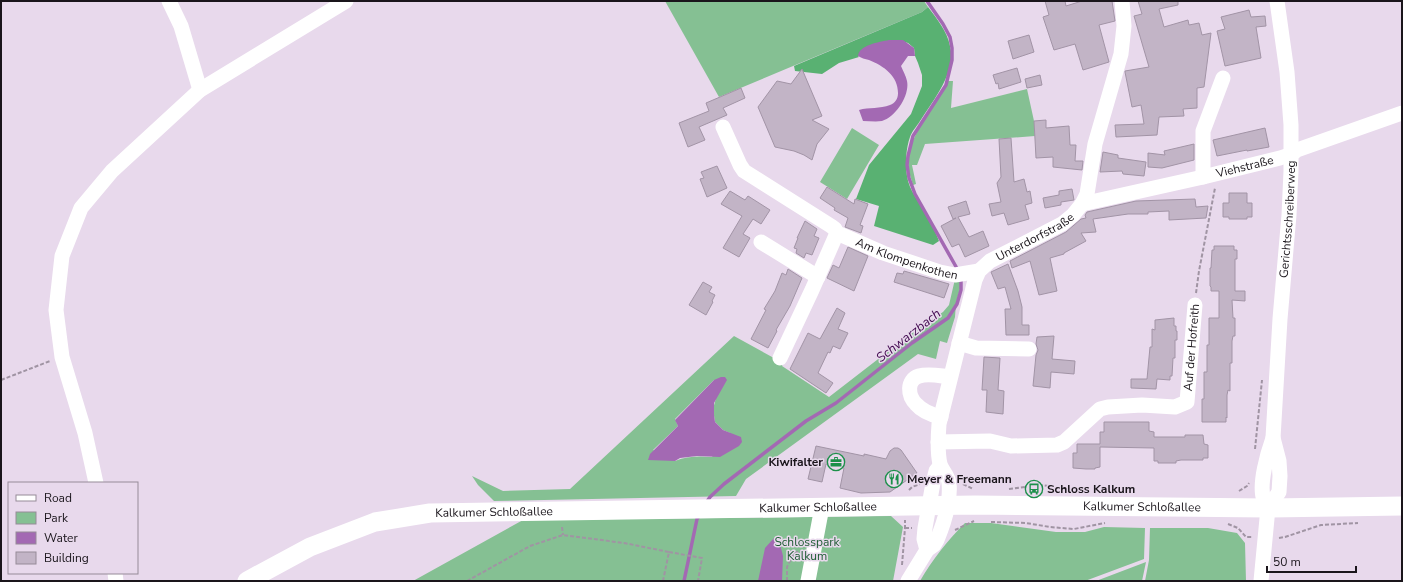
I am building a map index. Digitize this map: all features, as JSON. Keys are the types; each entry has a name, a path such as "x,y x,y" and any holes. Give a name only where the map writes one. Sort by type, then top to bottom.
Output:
{"main road":[{"name":"Kalkumer Schloßallee","path":"247,581 310,547 375,522 430,513 939,506 1228,518 1268,508 1402,506"}],"street":[{"path":"169,1 181,26 200,90"},
{"path":"96,482 85,433 62,357 56,310 62,256 81,208 112,171 200,90 346,1"},
{"name":"Unterdorfstraße","path":"905,575 937,540 939,506 949,484 946,473 940,466 938,442 941,417 958,343 975,280 979,272 990,261 1062,224 1073,215 1082,204 1087,194 1095,144 1120,54 1124,26 1122,1"},
{"name":"Gerichtsschreiberweg","path":"1268,508 1279,492 1279,461 1273,438 1292,154 1287,72 1277,1"},
{"path":"1210,175 1203,130 1223,78"},
{"name":"Viehstraße","path":"1082,204 1210,175 1292,154 1297,150 1402,113"},
{"name":"Am Klompenkothen","path":"723,127 744,172 831,226 837,233 883,253 940,272 959,275 979,272"},
{"path":"780,358 837,233"},
{"path":"761,242 818,277"},
{"name":"Auf der Hofreith","path":"938,442 977,448 990,441 1011,451 1042,451 1064,442 1100,409 1108,407 1142,405 1174,407 1188,402 1195,304"},
{"path":"958,343 976,348 1029,349"},
{"path":"941,417 932,415 916,405 912,397 910,385 912,380 918,376 950,377"},
{"path":"808,581 822,507"},
{"path":"1261,581 1268,508"}],"path":[{"name":"Auf der Hofreith","path":"1195,304 1210,175"},
{"path":"1,380 62,357"},
{"path":"1254,450 1262,379"},
{"path":"1250,481 1243,490 1230,494 1228,518 1246,537 1285,537 1321,525 1365,523"},
{"path":"955,530 975,521"},
{"path":"989,522 1026,523 1074,529 1110,522"},
{"path":"561,524 563,536"},
{"path":"905,575 906,528"},
{"path":"467,581 530,546 563,536 624,543 699,557 702,558 698,581"},
{"path":"787,581 787,566 794,553 814,550"},
{"path":"663,581 669,552"}],"green space":[{"path":"665,1 924,1 928,7 922,12 719,97"},
{"path":"928,7 947,35 951,56 950,65 947,75 937,95 911,135 907,151 906,166 910,187 928,216 939,241 933,245 874,226 879,206 856,199 869,165 911,114 922,86 922,75 915,56 914,48 908,43 898,40 858,56 859,57 839,63 822,74 795,71 794,66 922,12"},
{"path":"948,81 953,81 951,108 1027,89 1034,121 1035,136 925,144 917,165 912,165 916,184 913,185 908,164 913,141"},
{"path":"852,128 879,145 847,199 820,182"},
{"path":"955,279 960,279 960,289 956,303 955,317 947,343 940,341 936,359 918,354 746,479 736,496 494,501 478,485 472,476 503,491 570,489 734,336 783,363 782,366 829,397 917,329 943,312 949,305","holes":["714,380 716,398 713,409 715,422 723,430 730,433 712,457 702,456 684,458 675,461 653,450 678,426 675,419"]},
{"name":"Schlosspark Kalkum","path":"891,516 903,527 893,581 413,581 523,520"},
{"path":"965,523 991,523 1056,532 1085,532 1104,527 1145,528 1144,559 1085,581 920,581 941,550"},
{"path":"1150,528 1208,528 1237,533 1245,543 1246,581 1145,581 1149,560"},
{"path":"1146,562 1142,581 1096,581"}],"water":[{"path":"889,40 903,40 914,48 915,56 908,56 901,66 907,81 906,93 901,105 887,119 882,121 863,121 859,110 890,105 897,99 898,93 896,82 889,72 875,62 858,56 862,49 875,43"},
{"path":"725,377 727,380 714,403 715,422 723,430 741,437 742,442 739,446 720,457 697,456 680,458 675,461 648,460 650,454 678,426 675,420 714,380"},
{"path":"774,538 779,540 783,556 782,581 758,581 765,548"}],"building":[{"path":"1045,1 1065,1 1066,6 1082,1 1112,1 1115,21 1099,25 1109,62 1083,70 1075,44 1054,50 1043,17 1049,15"},
{"path":"1138,1 1178,1 1178,5 1159,9 1164,27 1188,20 1189,25 1199,23 1202,35 1211,33 1204,87 1197,88 1197,108 1183,109 1184,116 1159,117 1157,135 1116,137 1115,125 1144,124 1141,105 1132,107 1125,72 1149,67 1134,16 1142,14"},
{"path":"1249,10 1251,17 1265,16 1266,26 1256,27 1261,58 1225,66 1217,31 1225,29 1221,17"},
{"path":"1029,35 1034,52 1013,59 1008,41"},
{"path":"1017,68 1021,82 999,89 998,83 996,84 993,75"},
{"path":"802,69 822,116 812,120 829,129 817,144 812,160 794,151 775,147 758,107 777,81 791,84"},
{"path":"1040,75 1042,85 1027,88 1025,79"},
{"path":"741,88 745,98 723,108 727,115 699,127 705,140 688,147 679,123 709,111 706,103"},
{"path":"1046,120 1046,128 1069,126 1070,145 1076,145 1075,161 1083,161 1082,170 1053,167 1053,157 1036,158 1034,121"},
{"path":"1265,128 1269,147 1217,156 1213,140"},
{"path":"1011,138 1014,182 1024,179 1027,192 1030,191 1032,203 1025,205 1029,219 1008,225 1004,213 992,216 989,204 1001,202 997,183 1001,177 999,139"},
{"path":"1194,144 1194,160 1162,168 1148,167 1148,153 1165,155 1164,151"},
{"path":"1103,152 1118,155 1118,158 1146,162 1144,176 1123,174 1122,171 1100,172"},
{"path":"717,166 727,188 707,197 700,179 704,178 701,172"},
{"path":"827,187 854,204 855,199 868,204 860,225 863,226 861,233 845,227 848,218 834,210 835,208 820,198"},
{"path":"1072,189 1074,200 1061,202 1061,205 1045,208 1043,198 1059,195 1059,191"},
{"path":"730,191 745,200 748,196 770,210 761,224 753,219 743,234 750,238 739,257 723,248 742,216 721,204"},
{"path":"1229,193 1247,193 1247,203 1252,203 1252,217 1247,217 1247,219 1229,219 1229,217 1223,217 1223,203 1229,203"},
{"path":"1195,199 1196,207 1208,206 1206,218 1169,220 1169,211 1148,212 1148,214 1128,214 1093,219 1096,232 1081,233 1086,241 1064,254 1050,258 1057,291 1039,295 1030,261 1012,268 1010,261 1066,232 1081,219 1086,218 1085,215 1087,212 1136,201"},
{"path":"966,201 970,214 958,217 969,237 983,231 989,246 965,257 959,244 952,247 941,226 956,218 953,219 948,207"},
{"path":"805,221 817,229 814,236 819,238 812,255 806,253 804,258 796,253 797,249 794,248"},
{"path":"1214,246 1234,246 1234,250 1237,250 1237,259 1235,259 1235,291 1245,291 1245,301 1232,300 1233,318 1235,318 1235,336 1233,336 1232,341 1230,391 1228,390 1227,395 1226,422 1202,422 1204,372 1207,372 1207,345 1209,345 1209,318 1219,318 1219,291 1211,291 1210,286 1210,268 1212,250 1214,250"},
{"path":"848,247 868,256 854,291 827,278 833,265 839,268"},
{"path":"1008,264 1022,307 1022,325 1029,325 1029,335 1006,335 1005,309 1011,309 1005,287 998,289 991,272"},
{"path":"788,269 802,278 790,306 776,330 777,331 768,348 751,339 766,310 764,309 775,291 782,273 786,275"},
{"path":"904,271 949,284 944,298 894,282 897,273 903,274"},
{"path":"703,282 712,287 709,292 715,295 706,315 689,305"},
{"path":"837,308 845,313 838,329 848,333 840,349 833,346 830,353 828,352 818,373 833,383 826,393 790,369 808,333 820,339"},
{"path":"1174,318 1174,326 1176,326 1177,331 1177,340 1175,340 1175,358 1173,358 1172,376 1170,376 1170,380 1157,379 1156,389 1131,388 1131,379 1147,379 1150,347 1152,347 1152,329 1155,330 1155,320"},
{"path":"1054,336 1052,359 1075,361 1074,374 1051,372 1050,388 1033,386 1036,355 1038,350 1036,344 1037,337"},
{"path":"984,357 1000,358 998,390 1004,391 1003,414 986,412 987,390 982,390"},
{"path":"1104,422 1149,422 1149,431 1154,432 1154,437 1185,437 1185,435 1203,435 1204,444 1208,445 1208,458 1203,458 1203,460 1181,460 1176,461 1176,463 1158,463 1158,461 1154,461 1154,448 1100,447 1100,467 1095,469 1073,468 1073,453 1077,453 1077,444 1100,444 1100,432 1104,432"},
{"path":"816,446 886,459 890,451 894,448 898,448 917,473 890,492 861,493 840,488 844,468 826,464 822,482 808,479"}],"waterway":[{"name":"Schwarzbach","path":"927,1 950,37 952,60 946,85 913,136 907,165 909,178 915,194 959,272"},
{"name":"Schwarzbach","path":"706,503 710,497 724,484 806,421 836,403 912,343 948,318 957,304 961,290 961,277"},
{"name":"Schwarzbach","path":"684,581 697,519 699,516"}],"place":[{"name":"Kiwifalter","path":"836,462"},
{"name":"Meyer & Freemann","path":"894,479"},
{"name":"Schloss Kalkum","path":"1034,489"}]}
